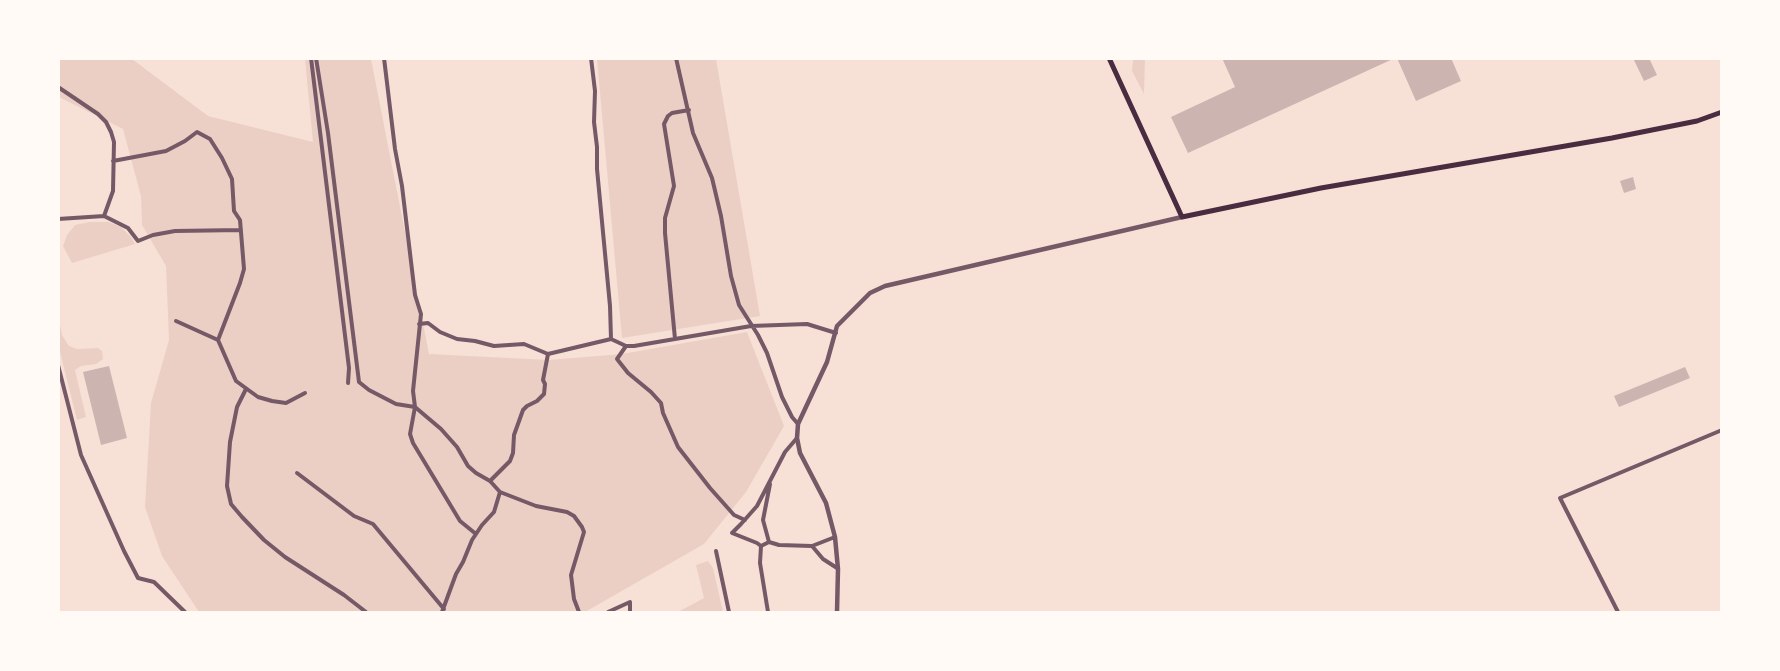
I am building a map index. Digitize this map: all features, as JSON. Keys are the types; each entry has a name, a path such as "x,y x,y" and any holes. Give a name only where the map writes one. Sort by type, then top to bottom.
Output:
{"main road":[{"path":"1109,58 1182,217 1321,188 1623,136 1697,121 1722,112"}],"street":[{"path":"311,58 349,368 348,383"},
{"path":"316,58 328,134 359,382 396,404 416,407 457,447 468,466 490,481 500,492 536,506 567,512 574,516 584,532 571,576 574,599 579,612"},
{"path":"384,58 415,295 421,314 413,391 416,407 410,434 413,443 460,521 476,534"},
{"path":"591,58 595,91 597,169 611,339"},
{"path":"676,58 693,133 712,178 736,296 767,353 782,397 798,424"},
{"path":"58,87 98,114 106,122 111,132 114,142 113,191 104,216"},
{"path":"675,339 665,233 665,218 674,186 663,124 672,113 689,110"},
{"path":"113,161 166,151 197,132 210,139 222,158 232,179 234,212 240,220 244,269 218,340"},
{"path":"58,219 104,216 128,228 138,241 153,235 175,231 241,230"},
{"path":"837,612 838,569 835,537 826,503 800,453 797,438 798,424 827,362 837,326 870,293 885,286 1182,217"},
{"path":"176,321 218,340 236,381 258,397 286,403 305,393"},
{"path":"419,324 428,323 440,332 457,339 475,340 494,346 524,344 548,354 611,339 626,346 751,326 807,324 836,333"},
{"path":"626,346 617,359 628,374 661,403 678,447 710,488 734,515 745,520"},
{"path":"490,481 510,461 514,435 523,410 544,394 543,380 548,354"},
{"path":"58,365 81,455 124,551 138,578 154,582 185,612"},
{"path":"246,389 237,407 230,442 228,486 231,504 271,546 366,612"},
{"path":"1618,612 1560,498 1722,430"},
{"path":"761,546 732,533 757,506 785,452 797,438"},
{"path":"297,473 354,516 373,524 443,611"},
{"path":"769,542 763,520 771,481"},
{"path":"443,611 456,573 464,562 472,540 494,512 500,492"},
{"path":"761,546 769,542 779,545 812,546 835,537"},
{"path":"761,546 760,563 768,612"},
{"path":"812,546 823,559 838,569"},
{"path":"716,551 729,612"},
{"path":"608,612 630,602 630,612"}],"shaded area":[{"path":"58,59 132,59 208,116 313,142 305,59 371,59 429,354 549,360 622,354 747,332 784,426 746,492 704,544 585,612 199,612 162,556 145,507 151,403 169,340 166,266 142,225 141,196 123,129 59,97"},
{"path":"597,59 716,59 760,316 622,338"},
{"path":"1133,59 1145,59 1144,94 1132,71"},
{"path":"109,222 121,227 135,244 72,263 63,246 67,235 75,225"},
{"path":"59,319 62,335 69,346 77,349 98,348 102,351 103,359 96,364 81,366 75,370 86,417 77,420 59,348"},
{"path":"708,561 713,568 723,612 678,612 704,598 696,565"}],"building":[{"path":"1222,58 1395,58 1188,153 1171,117 1235,87"},
{"path":"1397,58 1451,58 1461,81 1416,101"},
{"path":"1633,58 1649,58 1657,75 1644,81"},
{"path":"1633,177 1636,189 1624,193 1620,181"},
{"path":"109,366 127,438 101,445 83,372"},
{"path":"1685,367 1690,378 1619,407 1614,396"}]}
